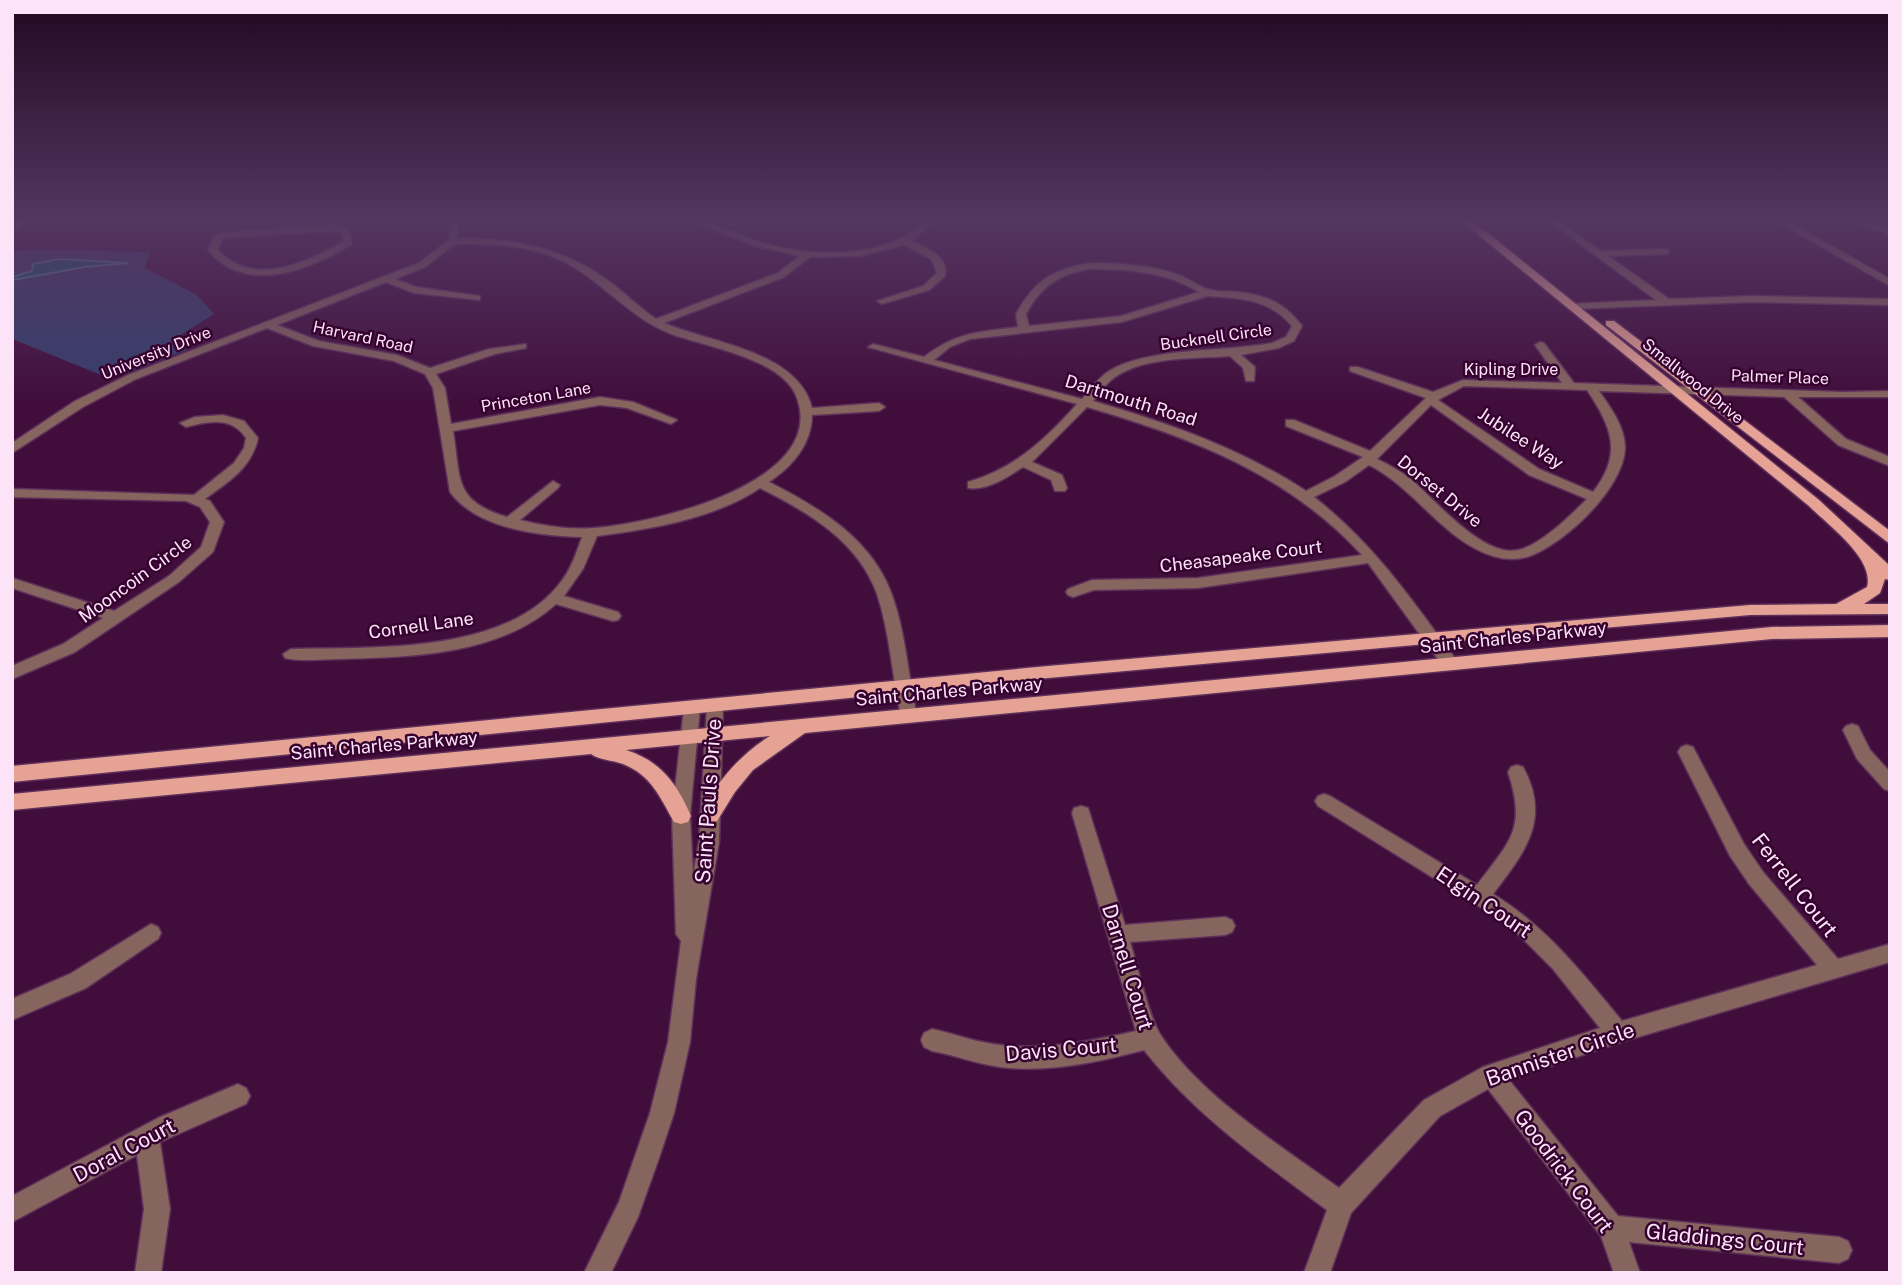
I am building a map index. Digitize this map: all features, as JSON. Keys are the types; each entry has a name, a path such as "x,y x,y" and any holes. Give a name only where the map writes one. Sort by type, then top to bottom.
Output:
{"main road":[{"name":"Smallwood Drive","path":"1542,282 1814,503 1890,575"},
{"name":"Smallwood Drive","path":"1559,282 1890,539"},
{"path":"1830,610 1862,600 1870,595 1877,583 1874,566 1856,544"},
{"name":"Saint Charles Parkway","path":"12,774 902,686 1698,613 1890,609"},
{"name":"Saint Charles Parkway","path":"12,802 1772,633 1890,631"},
{"path":"710,815 729,780 743,764 805,726"},
{"path":"578,747 619,754 647,766 670,790 681,816"}],"street":[{"name":"University Drive","path":"12,449 65,413 121,382 383,282"},
{"path":"393,282 414,290 476,298"},
{"path":"605,282 632,308 656,323 772,367 796,386 807,412 879,407"},
{"path":"656,323 763,282"},
{"path":"882,301 926,288 933,282"},
{"path":"1024,330 1021,314 1046,282"},
{"path":"1191,282 1207,293"},
{"path":"1638,282 1666,302"},
{"name":"Bucknell Circle","path":"926,361 960,338 1122,319 1207,293 1239,295 1266,301 1285,311 1297,326 1294,335 1284,343 1233,353 1130,366 1106,379 1085,403 1022,463 996,480 973,485"},
{"path":"1572,306 1794,299 1890,302"},
{"name":"Harvard Road","path":"268,325 317,344 397,358 429,372 439,388 457,492 473,508 509,522 547,529 591,532 649,525 697,512 759,482 785,461 801,441 807,412"},
{"path":"1540,345 1570,385"},
{"path":"429,372 493,351 522,346"},
{"name":"Dartmouth Road","path":"873,347 1143,418 1208,442 1273,474 1306,496 1373,558 1451,664"},
{"path":"1233,353 1249,367 1250,379"},
{"name":"Jubilee Way","path":"1354,369 1433,398 1534,472 1596,498"},
{"name":"Kipling Drive","path":"1306,496 1332,485 1370,458 1433,398 1451,386 1472,382 1670,388"},
{"name":"Dorset Drive","path":"1290,423 1370,458 1397,474 1479,545 1506,555 1523,554 1537,547 1596,498 1614,467 1618,430 1590,386"},
{"name":"Palmer Place","path":"1670,388 1788,394 1890,394"},
{"path":"1788,394 1842,442 1890,462"},
{"name":"Princeton Lane","path":"445,429 591,402 629,405 671,420"},
{"path":"12,493 165,495 195,499 240,465 252,438 243,425 225,419 205,418 186,423"},
{"path":"1022,463 1057,478 1060,488"},
{"path":"759,482 824,517 865,558 885,597 909,716"},
{"path":"509,522 553,485"},
{"name":"Mooncoin Circle","path":"12,673 69,649 184,572 208,550 218,522 211,509 195,499"},
{"name":"Cornell Lane","path":"291,654 369,653 473,639 527,619 554,598 574,573 591,532"},
{"name":"Cheasapeake Court","path":"1073,592 1091,585 1182,585 1373,558"},
{"path":"12,583 118,618"},
{"path":"554,598 613,616"},
{"name":"Saint Pauls Drive","path":"685,979 702,888 710,815 715,706"},
{"name":"Saint Pauls Drive","path":"597,1273 629,1208 662,1114 679,1042 685,979 686,913 681,816 692,708"},
{"path":"1852,730 1863,754 1890,784"},
{"name":"Ferrell Court","path":"1687,752 1733,842 1756,878 1796,929 1834,969"},
{"path":"1480,895 1526,828 1528,804 1517,772"},
{"name":"Elgin Court","path":"1324,801 1516,919 1539,940 1618,1033"},
{"name":"Darnell Court","path":"1081,813 1149,1038 1169,1066 1206,1103 1341,1205"},
{"path":"1119,934 1225,926"},
{"path":"12,1010 78,981 151,933"},
{"name":"Bannister Circle","path":"1317,1273 1341,1205 1432,1108 1491,1076 1618,1033 1890,953"},
{"name":"Davis Court","path":"932,1040 993,1054 1023,1057 1115,1047 1149,1038"},
{"name":"Goodrick Court","path":"1491,1076 1611,1228 1627,1273"},
{"name":"Doral Court","path":"12,1210 147,1136 239,1096"},
{"path":"147,1136 157,1209 148,1273"},
{"name":"Gladdings Court","path":"1611,1228 1839,1250"}],"shaded area":[{"path":"12,282 172,282 197,295 214,314 176,338 187,350 111,379 12,339"}]}
